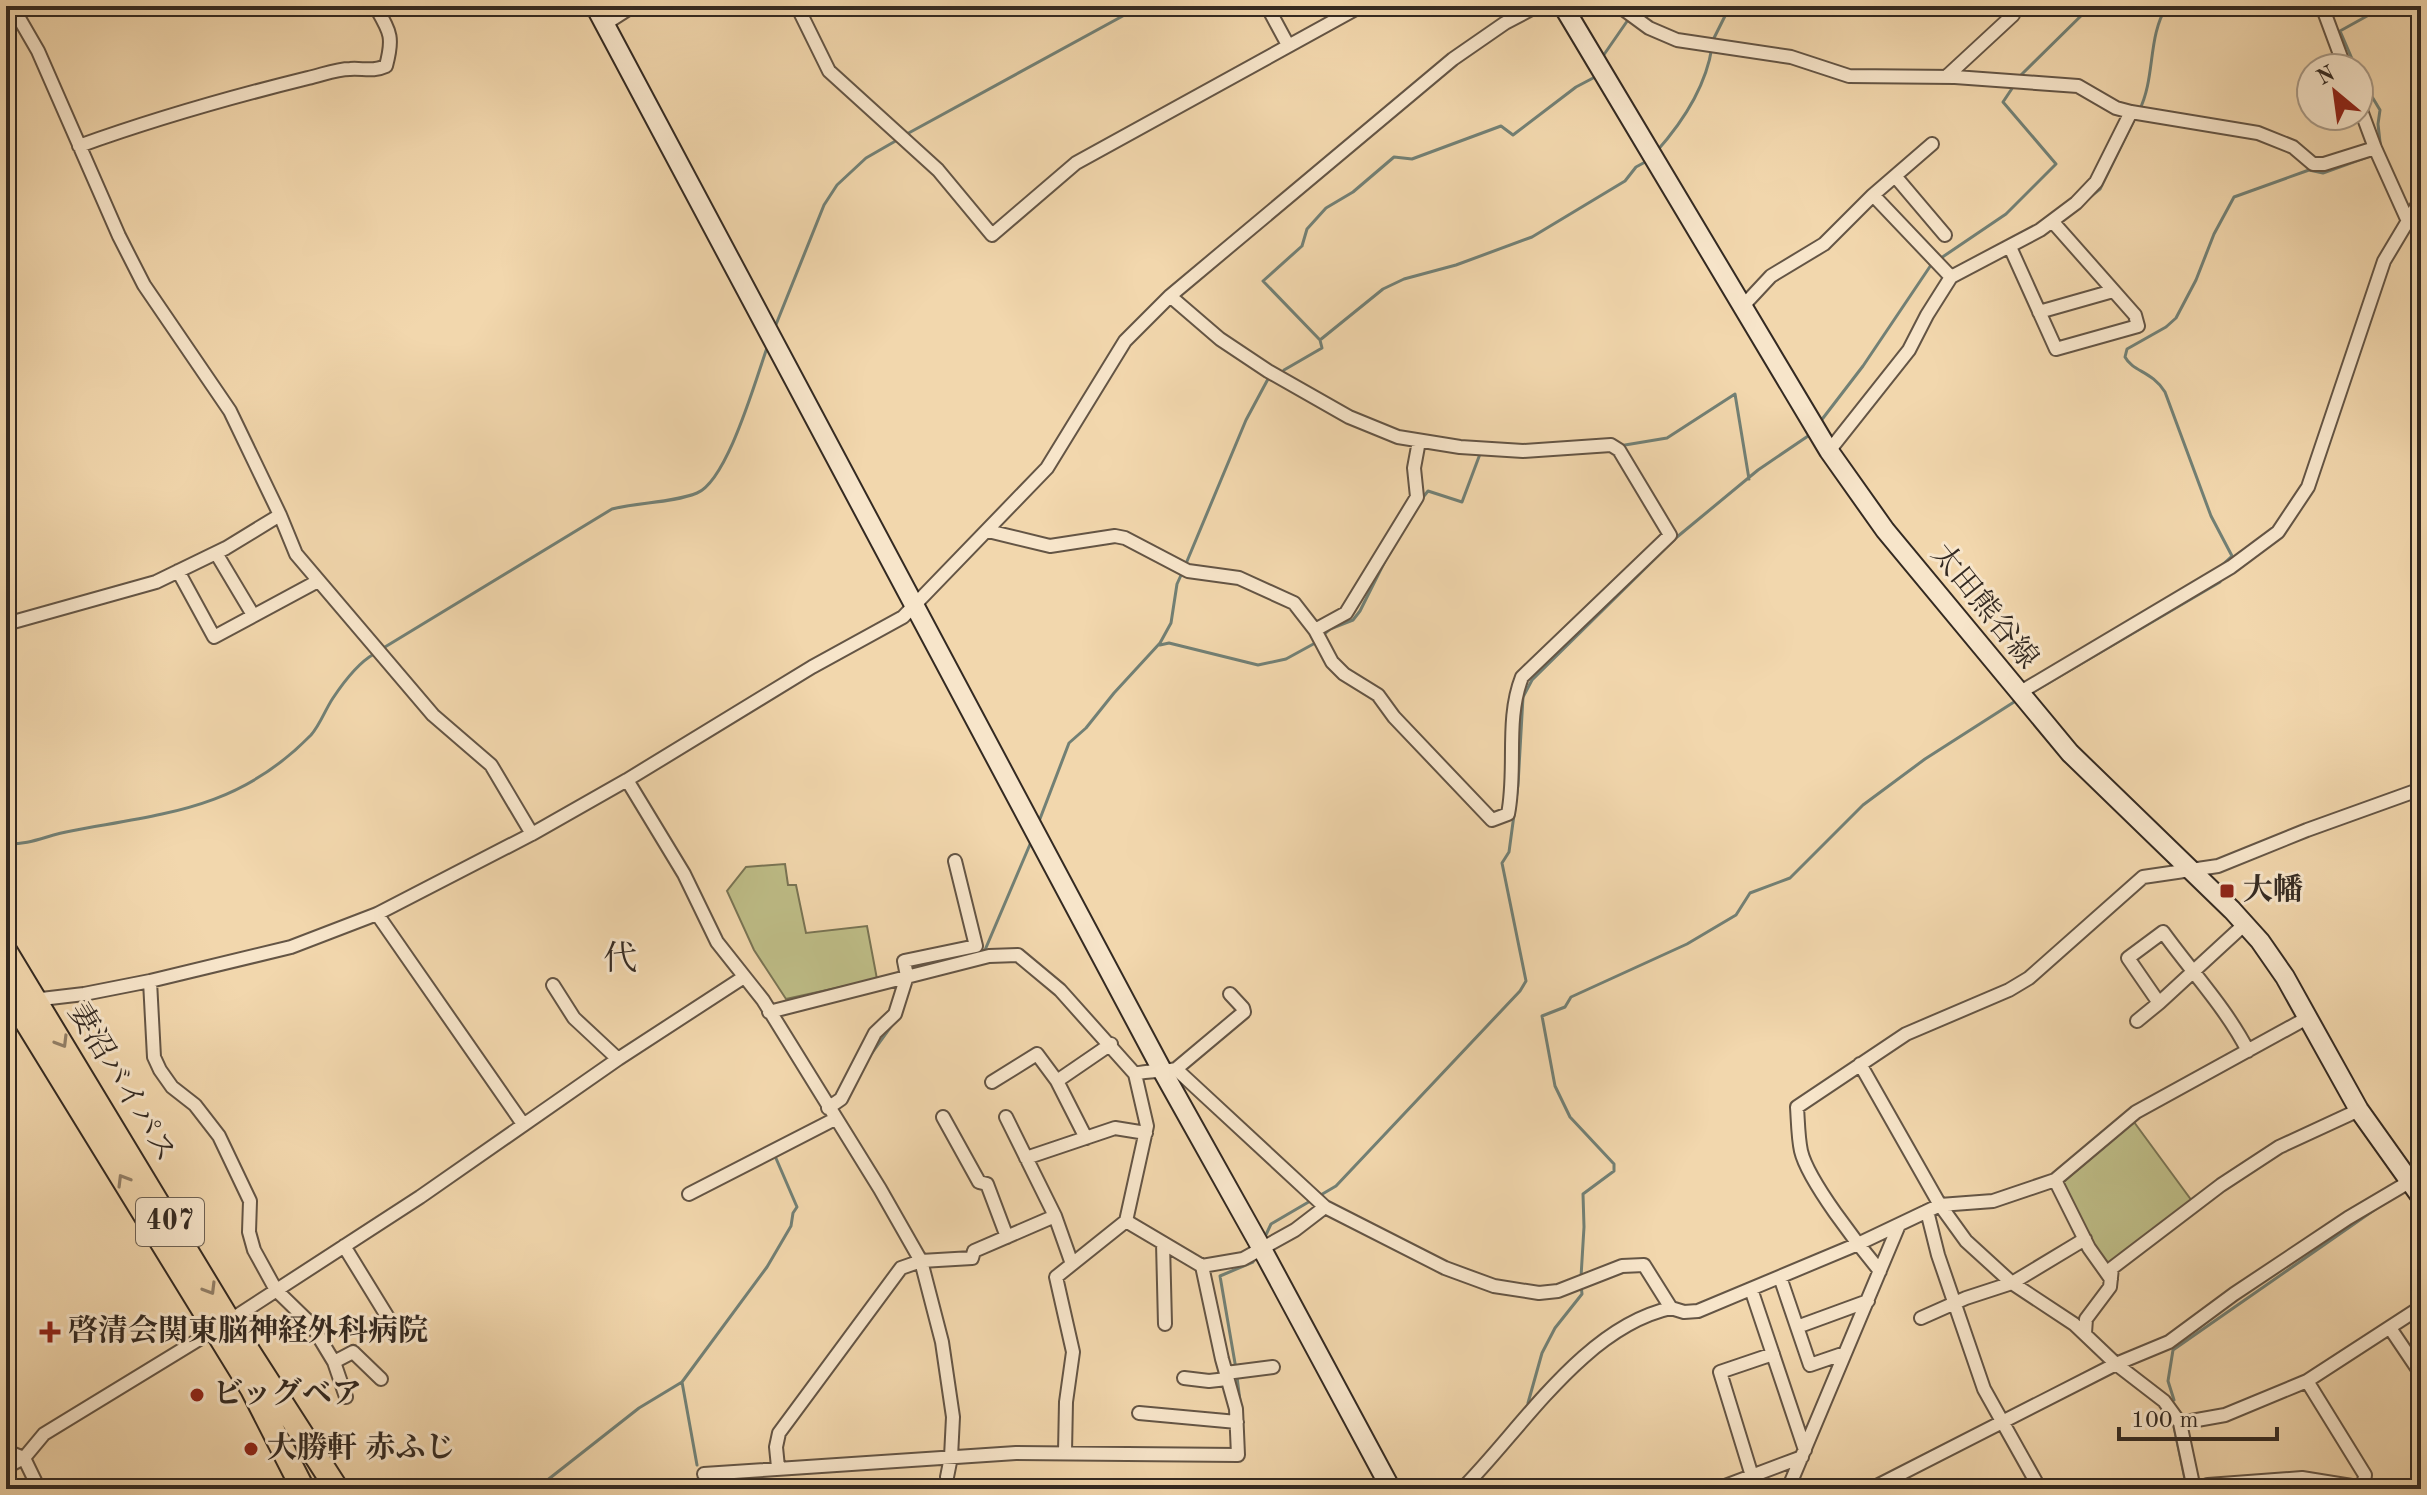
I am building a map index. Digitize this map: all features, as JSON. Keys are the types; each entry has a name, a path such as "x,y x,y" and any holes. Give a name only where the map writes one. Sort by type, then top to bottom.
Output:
{"highway":[{"name":"妻沼バイパス","path":"6,952 37,1000 222,1325 303,1489"},
{"name":"妻沼バイパス","path":"8,995 222,1325 337,1489"}],"street":[{"path":"12,6 38,51 144,285 230,411 296,554 433,715 491,765 532,834"},
{"path":"79,146 121,130 250,92 349,69 382,68 386,66 392,43 375,6"},
{"path":"595,6 1169,1070 1258,1251 1391,1489"},
{"path":"605,24 633,6"},
{"path":"797,6 829,71 938,170 992,235 1076,163 1361,6"},
{"path":"1267,6 1288,45"},
{"path":"8,995 37,1000 150,981 291,947 377,914 532,834 812,667 903,617 914,602 988,531 1047,468 1125,341 1170,296 1453,59 1505,23 1537,6"},
{"name":"太田熊谷線","path":"1563,6 1829,451 1885,530 2079,762 2246,923 2273,957 2359,1110 2415,1182 2421,1197"},
{"path":"2322,6 2339,52"},
{"path":"1622,9 1677,40 1791,57 1849,76 1946,77 2078,86 2116,108 2258,133 2293,147 2313,164 2377,152"},
{"path":"1946,77 2013,15"},
{"path":"1829,451 1909,350 1951,277 2010,247 2076,203 2096,182 2136,113"},
{"path":"2369,132 2407,219"},
{"path":"1743,306 1771,276 1824,244 1873,195 1932,144"},
{"path":"1895,176 1945,235"},
{"path":"1873,195 1951,277"},
{"path":"2019,693 2212,579 2278,532 2308,487 2384,261 2421,199"},
{"path":"2010,247 2056,349 2138,326 2135,315 2052,221"},
{"path":"2039,312 2113,291"},
{"path":"988,531 1050,546 1115,536 1125,538 1185,569 1239,578 1294,603 1316,631 1332,662 1344,674 1378,695 1394,717 1492,820 1508,814 1513,791 1514,696 1522,677 1670,535 1615,447 1523,451 1398,437 1349,417 1268,371 1220,339 1170,296"},
{"path":"1316,631 1346,613 1417,497 1414,468 1419,441"},
{"path":"6,624 156,582 216,553 280,515"},
{"path":"216,553 253,615"},
{"path":"178,571 214,637 318,581"},
{"path":"627,780 684,874 717,942 769,1012 880,1189 921,1261 942,1342 953,1417 947,1477"},
{"path":"1880,1271 1858,1244 1810,1170 1801,1152 1797,1107 1906,1034 2009,990 2029,978 2143,877 2218,866 2421,789"},
{"path":"689,1194 833,1115 875,1033 895,1014 907,976 904,961 976,946 955,861"},
{"path":"377,914 523,1124"},
{"path":"2137,1021 2246,923"},
{"path":"2159,1003 2128,958 2163,932 2240,1035 2248,1051"},
{"path":"769,1012 989,956 1018,955 1060,990 1135,1074 1147,1126 1126,1221 1056,1277 1073,1352 1066,1402 1065,1452"},
{"path":"6,1467 24,1458 44,1434 222,1325 420,1197 618,1059 744,977"},
{"path":"150,981 154,1057 172,1087 195,1105 232,1158 250,1201 251,1241 276,1290 311,1324 334,1362 346,1397"},
{"path":"553,985 574,1018 618,1059"},
{"path":"1135,1074 1169,1070 1244,1012 1230,994"},
{"path":"1462,1489 1495,1457 1511,1430 1558,1381 1624,1329 1661,1310 1698,1311 1858,1244 1940,1205 1993,1201 2055,1180 2136,1112 2307,1018"},
{"path":"1057,1081 1111,1044"},
{"path":"992,1082 1037,1054 1057,1081 1086,1138"},
{"path":"1860,1064 1940,1205 1966,1241 2012,1283 2085,1333 2116,1364 2164,1401 2180,1423 2195,1489 2208,1485 2302,1478 2364,1489 2365,1475 2307,1381"},
{"path":"1169,1070 1323,1205 1445,1268 1494,1286 1539,1293 1558,1291 1622,1266 1644,1265 1671,1308"},
{"path":"2085,1333 2086,1319 2110,1287 2112,1268 2221,1185 2279,1147 2359,1110"},
{"path":"943,1117 979,1182 987,1184 1007,1237"},
{"path":"1006,1117 1055,1216 1072,1264"},
{"path":"1026,1158 1115,1128 1146,1133"},
{"path":"2055,1180 2085,1239 2111,1279"},
{"path":"1871,1489 2116,1364 2169,1342 2234,1294 2348,1218 2415,1182"},
{"path":"1126,1221 1202,1266 1258,1251 1295,1230 1323,1205"},
{"path":"1927,1211 1938,1255 1984,1389 2040,1489"},
{"path":"778,1467 776,1447 779,1433 901,1268 921,1261 972,1258 974,1251 1055,1216"},
{"path":"1788,1489 1899,1225"},
{"path":"1921,1318 2012,1283 2085,1239"},
{"path":"1163,1243 1165,1324"},
{"path":"344,1246 395,1329"},
{"path":"704,1474 778,1467 1065,1452 1238,1455 1236,1409 1202,1266"},
{"path":"1780,1277 1810,1365 1845,1353"},
{"path":"1751,1289 1804,1453"},
{"path":"1797,1327 1868,1301"},
{"path":"2180,1423 2225,1415 2307,1381 2421,1307"},
{"path":"2390,1328 2421,1374"},
{"path":"334,1362 353,1352 381,1379"},
{"path":"1752,1476 1720,1372 1773,1354"},
{"path":"1184,1378 1209,1381 1273,1367"},
{"path":"1139,1413 1237,1422"},
{"path":"6,1451 24,1458 39,1489"},
{"path":"1717,1489 1804,1453"}],"shaded area":[{"path":"785,864 788,885 796,885 806,933 867,926 877,979 786,999 754,950 727,891 746,867"},
{"path":"2134,1122 2192,1201 2107,1268 2061,1184"}],"waterway":[{"path":"905,135 1141,6"},
{"path":"1713,40 1730,6"},
{"path":"2019,77 2091,6"},
{"path":"2139,111 2148,85 2157,31 2167,6"},
{"path":"2349,52 2340,31 2385,6"},
{"path":"1603,56 1630,17"},
{"path":"1656,152 1692,103 1712,47"},
{"path":"1284,370 1322,348 1320,340 1263,281 1302,246 1307,229 1326,208 1353,192 1394,157 1412,159 1501,126 1513,135 1576,87 1595,77"},
{"path":"1941,258 2006,214 2056,164 2003,102 2013,87"},
{"path":"2375,102 2380,110 2381,151"},
{"path":"2090,197 2100,189 2135,118"},
{"path":"775,327 824,205 837,185 866,158 899,139"},
{"path":"2219,568 2232,556 2211,516 2165,392 2128,362 2125,357 2127,349 2176,318 2234,197 2309,170 2323,173 2370,156"},
{"path":"1320,340 1383,289 1404,279 1456,265 1532,237 1625,181 1636,167 1647,161"},
{"path":"1820,422 1863,366 1931,265"},
{"path":"380,650 612,509 697,493 708,484 730,449 768,345"},
{"path":"1185,566 1246,420 1268,379"},
{"path":"1619,446 1667,438 1735,394 1749,479"},
{"path":"1319,1196 1336,1186 1526,981 1502,863 1509,852 1518,785 1523,697 1532,680 1677,537 1758,470 1811,434"},
{"path":"1420,501 1428,491 1462,502 1480,454"},
{"path":"1322,636 1330,629 1353,620 1360,611 1406,525"},
{"path":"1038,824 1069,743 1086,728 1160,643 1171,623 1177,584 1182,573"},
{"path":"2031,693 2220,582 2219,578"},
{"path":"1160,645 1169,643 1258,665 1286,659 1317,642"},
{"path":"6,844 170,812 200,804 257,779 311,735 346,680 374,654"},
{"path":"1581,1277 1583,1194 1614,1171 1614,1164 1570,1117 1555,1086 1542,1016 1565,1007 1571,997 1687,944 1736,915 1750,893 1790,878 1863,805 1925,759 2014,702"},
{"path":"951,960 985,950 1031,842"},
{"path":"872,1053 900,1014"},
{"path":"536,1489 639,1408 682,1382 767,1267 791,1226 797,1207 775,1156"},
{"path":"1264,1239 1271,1224 1312,1200"},
{"path":"2174,1400 2168,1381 2173,1350 2377,1208"},
{"path":"1236,1369 1220,1276 1253,1262 1255,1257"},
{"path":"1528,1403 1542,1353 1555,1328 1582,1294 1581,1285"},
{"path":"1237,1377 1241,1409"},
{"path":"682,1382 697,1465"},
{"path":"2173,1422 2187,1489"}],"place":[{"name":"大幡","path":"2227,891"},
{"name":"啓清会関東脳神経外科病院","path":"50,1332"},
{"name":"ビッグベア","path":"197,1395"},
{"name":"大勝軒 赤ふじ","path":"251,1449"}],"district":[{"name":"代","path":"620,960"}]}
